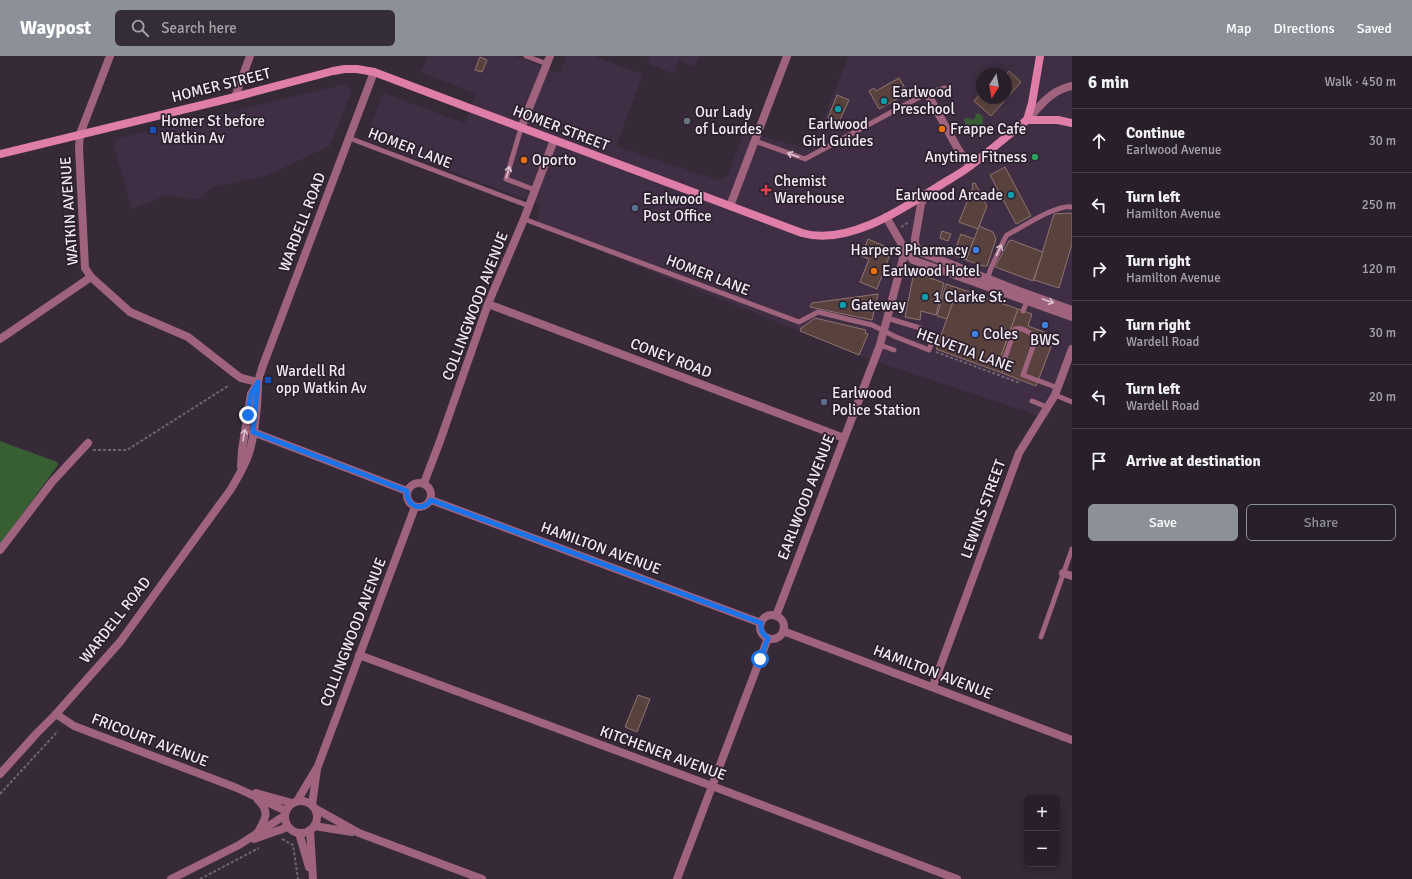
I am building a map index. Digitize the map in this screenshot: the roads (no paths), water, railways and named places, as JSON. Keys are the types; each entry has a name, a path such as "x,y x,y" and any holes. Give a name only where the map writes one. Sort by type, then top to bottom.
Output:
{"main road":[{"path":"1040,56 1032,103 1027,120 1058,120 1072,123"},
{"name":"HOMER STREET","path":"0,154 235,97 333,71 357,69 374,72 802,233 814,236 827,236 852,231 886,217 926,194 970,166 1027,120"}],"street":[{"name":"WATKIN AVENUE","path":"111,56 80,134 79,148 85,268 91,277 130,312 188,337 241,378 258,382"},
{"path":"235,97 250,56"},
{"path":"730,206 788,56"},
{"path":"521,128 548,60"},
{"name":"WARDELL ROAD","path":"0,774 120,642 240,474 249,452 253,432 258,382 262,368 374,72"},
{"name":"HOMER STREET","path":"1027,120 1046,99 1060,89 1072,86"},
{"path":"927,93 958,148 970,166"},
{"name":"COLLINGWOOD AVENUE","path":"424,483 488,304 524,219 554,140"},
{"path":"926,194 921,204 915,244 920,252 986,283"},
{"path":"886,217 905,251 913,260 1028,298 1072,317"},
{"name":"EARLWOOD AVENUE","path":"776,616 880,345 905,251"},
{"path":"0,339 91,277"},
{"path":"1028,298 1072,310"},
{"name":"CONEY ROAD","path":"488,304 844,438"},
{"name":"LEWINS STREET","path":"933,686 1019,453 1056,392 1072,348"},
{"name":"WARDELL ROAD","path":"240,474 242,450 251,394 258,382"},
{"path":"253,432 407,491"},
{"path":"0,550 52,482 88,443"},
{"path":"424,483 431,492 431,500 422,507 415,507 407,498 407,491 412,484 424,483"},
{"name":"HAMILTON AVENUE","path":"431,500 761,623"},
{"name":"COLLINGWOOD AVENUE","path":"294,802 318,766 415,507"},
{"path":"1063,572 1072,576"},
{"path":"772,615 776,616 782,620 784,627 783,631 775,638 768,638 762,633 761,623 766,617 772,615"},
{"name":"HAMILTON AVENUE","path":"783,631 933,686 1072,740"},
{"path":"677,879 768,638"},
{"name":"KITCHENER AVENUE","path":"359,655 957,879"},
{"name":"FRICOURT AVENUE","path":"56,714 74,726 237,788 285,813"},
{"name":"COLLINGWOOD AVENUE","path":"314,807 318,766"},
{"name":"FRICOURT AVENUE","path":"237,788 294,802"},
{"path":"256,798 263,806 266,813 258,832"},
{"path":"239,845 285,813 294,802 308,802 359,833 482,879"},
{"path":"285,813 285,821 288,827 293,831 305,833 312,828 318,818 314,807"},
{"path":"171,879 239,845 288,827"},
{"path":"312,828 359,833"},
{"path":"312,828 313,879"},
{"path":"299,833 313,879"}],"lane":[{"path":"526,56 548,60"},
{"path":"755,141 805,159 927,93 945,88"},
{"path":"521,128 506,179 535,190"},
{"name":"HOMER LANE","path":"349,138 529,206"},
{"path":"986,283 991,268 1005,238 1008,235 1057,208 1067,206 1072,207"},
{"name":"HOMER LANE","path":"524,219 799,322 818,312 872,326 884,332"},
{"path":"940,270 944,262"},
{"path":"1024,311 1028,298"},
{"path":"888,318 920,328"},
{"path":"1005,358 1016,329 1021,328 1036,338 1023,375 1072,402"},
{"name":"HELVETIA LANE","path":"884,332 930,350 935,335"},
{"path":"880,345 894,350"},
{"path":"1032,401 1047,407"},
{"path":"1041,637 1072,549"}],"place":[{"name":"Earlwood Preschool","path":"884,101"},
{"name":"Earlwood Girl Guides","path":"838,109"},
{"name":"Our Lady of Lourdes","path":"687,121"},
{"name":"Frappe Cafe","path":"942,129"},
{"name":"Homer St before Watkin Av","path":"153,130"},
{"name":"Anytime Fitness","path":"1035,157"},
{"name":"Oporto","path":"524,160"},
{"name":"Chemist Warehouse","path":"766,190"},
{"name":"Earlwood Arcade","path":"1011,195"},
{"name":"Earlwood Post Office","path":"635,208"},
{"name":"Harpers Pharmacy","path":"976,250"},
{"name":"Earlwood Hotel","path":"874,271"},
{"name":"1 Clarke St.","path":"925,297"},
{"name":"Gateway","path":"843,305"},
{"name":"BWS","path":"1045,325"},
{"name":"Coles","path":"975,334"},
{"name":"Wardell Rd opp Watkin Av","path":"268,380"},
{"name":"Earlwood Police Station","path":"824,402"}]}
